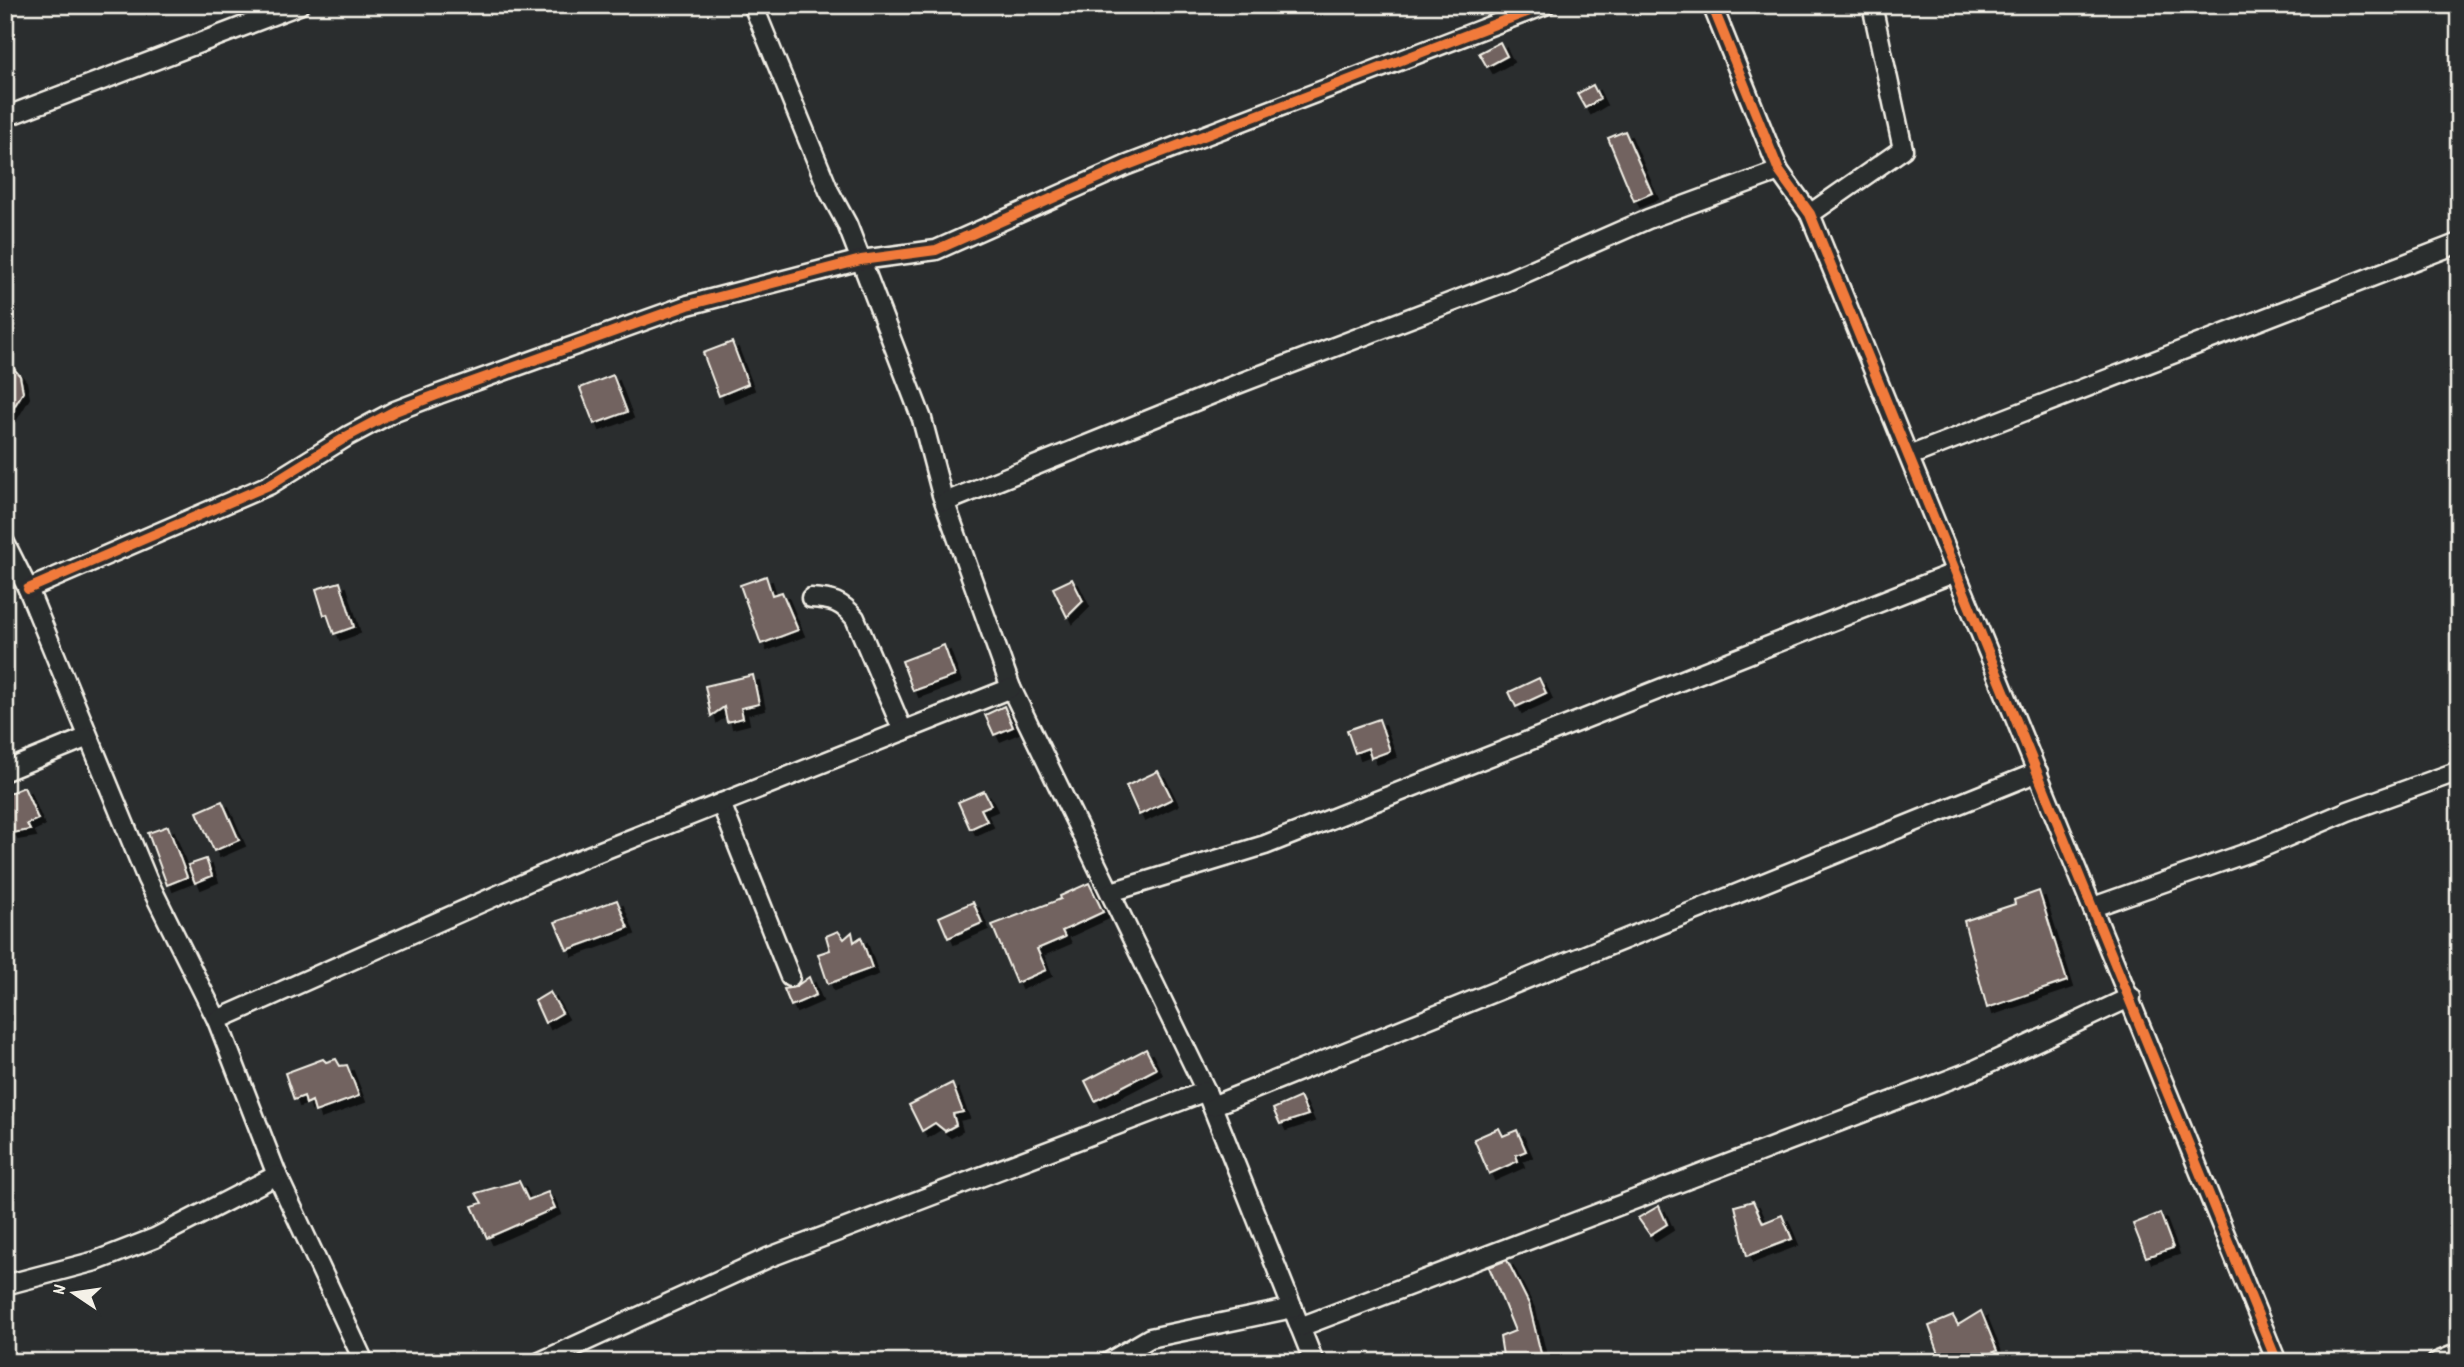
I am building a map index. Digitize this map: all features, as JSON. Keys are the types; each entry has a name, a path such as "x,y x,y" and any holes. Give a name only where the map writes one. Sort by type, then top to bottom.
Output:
{"street":[{"path":"5,117 299,5"},
{"path":"753,5 829,191 847,224 922,419 945,502 1011,688 1209,1098 1314,1362"},
{"path":"28,589 269,485 348,436 428,398 688,305 861,260 936,250 1125,166 1545,5"},
{"path":"1712,5 1779,170 1810,214 2131,997 2277,1362"},
{"path":"1810,214 1903,149 1872,5"},
{"path":"945,502 1235,385 1507,281 1648,219 1779,170"},
{"path":"1909,456 2459,243"},
{"path":"5,543 28,589 147,879 217,1020 277,1175 365,1362"},
{"path":"1111,892 1265,845 1956,572"},
{"path":"811,598 833,599 845,606 855,618 903,731"},
{"path":"217,1020 563,866 1011,688"},
{"path":"5,771 88,737"},
{"path":"2093,907 2261,848 2359,807 2459,771"},
{"path":"540,1362 769,1257 1209,1098 2038,772"},
{"path":"721,803 790,977"},
{"path":"1300,1327 1977,1069 2131,997"},
{"path":"5,1284 84,1264 155,1238 277,1175"},
{"path":"1109,1362 1150,1338 1293,1308"},
{"path":"2437,1362 2459,1353"}],"building":[{"path":"1500,42 1507,56 1487,67 1479,53"},
{"path":"1593,85 1600,99 1585,108 1577,94"},
{"path":"1625,131 1652,193 1634,201 1608,138"},
{"path":"732,342 748,384 719,396 703,353"},
{"path":"5,358 20,376 23,392 5,422"},
{"path":"613,375 627,412 594,424 580,388"},
{"path":"766,576 772,595 782,592 798,630 761,644 740,585"},
{"path":"1072,579 1083,601 1067,617 1053,588"},
{"path":"340,582 354,627 334,634 327,614 324,615 316,589"},
{"path":"944,645 955,676 913,691 902,661"},
{"path":"753,675 759,704 741,708 743,718 727,722 724,707 711,716 705,686"},
{"path":"1539,678 1546,693 1516,707 1509,692"},
{"path":"1004,706 1013,727 994,735 985,715"},
{"path":"1379,719 1390,751 1371,758 1368,748 1355,753 1347,730"},
{"path":"1158,771 1172,799 1139,815 1126,786"},
{"path":"24,787 38,819 27,824 30,830 12,833 9,827 5,829 5,795"},
{"path":"984,791 991,805 981,809 987,821 970,829 958,802"},
{"path":"222,801 239,840 214,851 197,812"},
{"path":"168,826 187,877 167,885 148,833"},
{"path":"206,859 212,876 195,883 188,865"},
{"path":"1089,883 1103,912 1062,931 1065,937 1037,949 1046,970 1016,983 992,925 1061,899 1060,896"},
{"path":"2039,891 2067,981 1987,1008 1964,921 2015,904 2014,900"},
{"path":"617,900 628,928 567,950 555,922"},
{"path":"973,902 982,923 948,938 939,917"},
{"path":"838,931 844,939 852,932 854,942 861,937 872,968 828,984 818,954 830,950 826,936"},
{"path":"809,977 816,995 791,1006 784,989 795,987"},
{"path":"550,992 562,1013 545,1023 535,1001"},
{"path":"1146,1049 1156,1069 1095,1101 1085,1081"},
{"path":"323,1059 326,1062 336,1059 340,1066 347,1065 359,1096 315,1112 312,1101 306,1104 304,1096 294,1100 285,1073"},
{"path":"952,1083 963,1112 953,1114 956,1125 945,1131 935,1123 922,1131 909,1105"},
{"path":"1300,1097 1308,1115 1280,1124 1273,1109"},
{"path":"1499,1128 1503,1136 1517,1130 1526,1151 1516,1155 1518,1161 1489,1174 1474,1139"},
{"path":"519,1181 528,1200 548,1192 555,1208 487,1238 472,1206 482,1203 476,1193"},
{"path":"1753,1201 1763,1223 1782,1215 1792,1239 1747,1256 1735,1206"},
{"path":"1659,1206 1667,1224 1650,1235 1638,1218"},
{"path":"2160,1213 2173,1248 2146,1257 2133,1224"},
{"path":"1507,1260 1529,1304 1543,1362 1504,1362 1500,1337 1515,1331 1489,1267"},
{"path":"1981,1311 1997,1351 1975,1359 1976,1362 1942,1362 1929,1326 1953,1316 1958,1325"}],"cycle path":[{"path":"28,589 269,485 348,436 395,411 439,394 688,305 861,260 936,250 1125,166 1545,5"},
{"path":"1712,5 1779,171 1810,214 2277,1362"}]}
